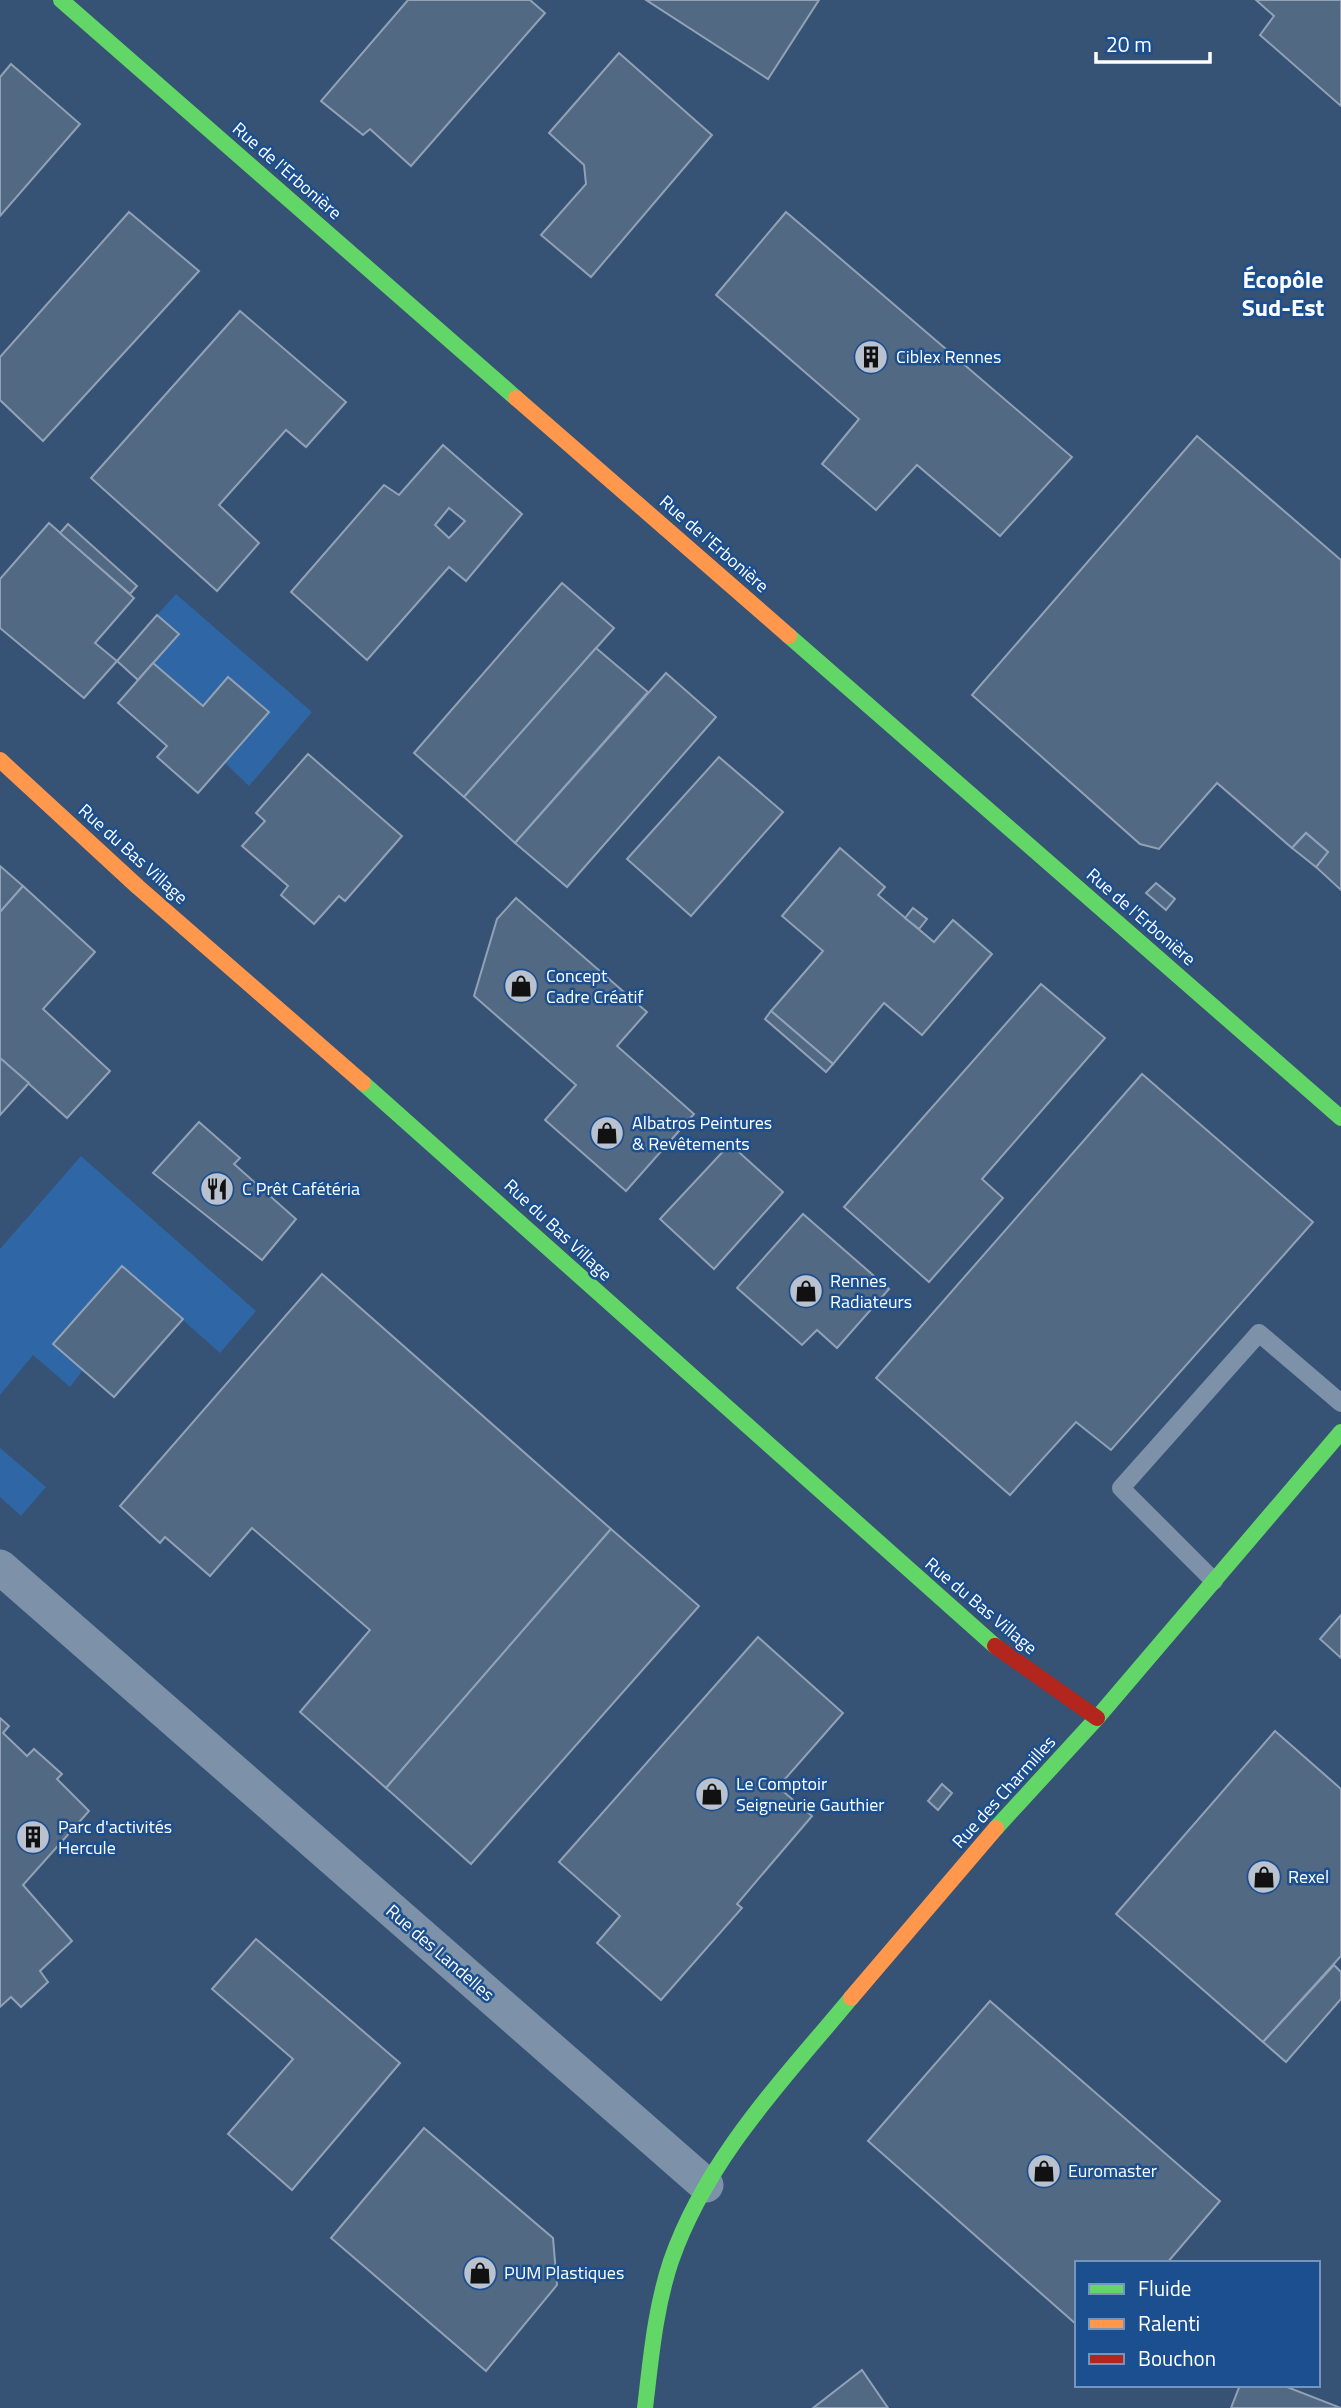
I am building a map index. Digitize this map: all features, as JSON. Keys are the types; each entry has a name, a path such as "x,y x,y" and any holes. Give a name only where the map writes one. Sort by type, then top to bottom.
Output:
{"street":[{"name":"Rue de l'Erbonière","path":"61,0 1341,1118"},
{"name":"Rue du Bas Village","path":"0,760 138,887 491,1194 999,1650 1097,1718"},
{"name":"Rue des Charmilles","path":"706,2185 736,2135 973,1854 1097,1718 1341,1432"},
{"name":"Rue des Landelles","path":"0,1567 706,2185"},
{"path":"645,2408 650,2352 662,2294 687,2222 706,2185"}],"lane":[{"path":"1214,1581 1121,1488 1259,1333 1341,1403"}],"shaded area":[{"path":"176,594 312,712 249,786 225,763 268,712 228,677 203,706 153,663 178,634 157,615"},
{"path":"81,1156 256,1311 220,1353 122,1266 54,1344 83,1370 70,1387 33,1355 0,1395 0,1249"},
{"path":"0,1448 46,1487 21,1516 0,1497"}],"building":[{"path":"408,0 530,0 545,13 411,166 370,129 363,135 321,101"},
{"path":"646,0 819,0 768,79"},
{"path":"1256,0 1341,0 1341,106 1260,35 1274,16"},
{"path":"619,53 712,135 591,277 541,235 586,184 584,165 549,133"},
{"path":"11,64 80,124 0,216 0,77"},
{"path":"129,212 199,271 43,441 0,400 0,357"},
{"name":"Ciblex Rennes","path":"786,212 1072,457 1000,536 917,465 876,510 822,464 859,419 716,295"},
{"path":"240,311 346,402 306,447 286,430 219,505 259,543 217,591 91,478"},
{"path":"1197,436 1341,560 1341,890 1316,867 1328,852 1306,833 1292,848 1217,783 1159,849 1140,844 972,695"},
{"path":"443,445 522,514 466,581 449,567 367,660 291,592 384,485 399,495","holes":["449,508 465,521 449,538 435,525"]},
{"path":"49,523 134,598 95,643 117,661 84,698 0,628 0,579"},
{"path":"68,524 137,586 130,594 60,533"},
{"path":"562,583 614,628 464,797 414,753"},
{"path":"157,615 179,634 138,680 117,661"},
{"path":"596,648 648,692 515,843 464,797"},
{"path":"153,663 203,706 228,677 269,712 198,793 157,757 167,746 118,703"},
{"path":"666,673 716,717 567,887 515,843"},
{"path":"308,754 402,836 345,901 339,896 314,924 281,895 288,886 242,846 265,821 256,813"},
{"path":"719,757 783,812 691,916 627,859"},
{"path":"1306,833 1328,852 1316,867 1292,848"},
{"path":"840,848 885,887 878,895 934,942 953,920 992,954 922,1035 884,1003 833,1064 771,1011 823,951 782,916"},
{"path":"0,866 23,886 0,912"},
{"path":"1156,883 1175,899 1166,910 1146,893"},
{"path":"23,886 95,952 43,1009 110,1071 67,1118 0,1058 0,912"},
{"path":"516,898 647,1012 617,1046 694,1114 626,1191 545,1120 576,1085 474,996 497,919"},
{"path":"913,908 927,919 919,929 905,918"},
{"path":"1041,984 1105,1038 982,1179 1003,1198 929,1282 844,1207"},
{"path":"771,1011 833,1064 826,1072 765,1019"},
{"path":"0,1058 29,1083 0,1115"},
{"path":"1142,1074 1313,1222 1111,1450 1076,1422 1010,1495 876,1378"},
{"name":"C Prêt Cafétéria","path":"199,1122 240,1158 234,1164 296,1219 262,1260 153,1173"},
{"path":"730,1144 783,1192 714,1269 660,1219"},
{"path":"803,1214 889,1289 837,1348 817,1330 802,1345 737,1288"},
{"path":"122,1266 183,1319 114,1397 53,1344"},
{"path":"322,1274 611,1529 386,1788 300,1712 370,1630 252,1528 210,1576 165,1537 160,1543 120,1506"},
{"path":"611,1529 699,1606 471,1864 386,1788"},
{"path":"1341,1615 1341,1658 1320,1639"},
{"path":"758,1637 843,1713 778,1787 812,1816 737,1904 742,1908 661,2000 597,1943 620,1916 559,1862"},
{"name":"Parc d'activités Hercule","path":"0,1718 9,1726 3,1733 27,1756 34,1749 62,1774 57,1779 89,1811 23,1885 72,1941 40,1971 48,1982 21,2007 11,1997 0,2007"},
{"path":"1275,1731 1341,1789 1341,1956 1263,2042 1116,1914"},
{"path":"942,1784 952,1793 938,1810 928,1801"},
{"path":"256,1939 400,2063 292,2190 228,2134 293,2059 212,1989"},
{"path":"1334,1965 1341,1972 1341,1999 1286,2062 1263,2042"},
{"name":"Euromaster","path":"990,2001 1220,2201 1169,2261 1075,2261 1075,2323 868,2141"},
{"path":"424,2128 553,2238 557,2285 486,2371 331,2238"},
{"path":"862,2370 888,2408 813,2408"},
{"path":"1239,2387 1287,2387 1341,2408 1231,2408"}],"traffic: fast":[{"path":"61,0 516,398"},
{"path":"789,636 1341,1118"},
{"path":"363,1083 995,1646"},
{"path":"996,1828 1097,1718 1341,1432"},
{"path":"645,2408 661,2297 686,2223 726,2154 749,2122 851,1998"}],"traffic: slow":[{"path":"516,398 789,636"},
{"path":"0,760 138,887 363,1083"},
{"path":"851,1998 996,1828"}],"traffic: jam":[{"path":"995,1646 1097,1718"}],"place":[{"name":"Ciblex Rennes","path":"871,357"},
{"name":"Concept Cadre Créatif","path":"521,986"},
{"name":"Albatros Peintures & Revêtements","path":"607,1133"},
{"name":"C Prêt Cafétéria","path":"217,1189"},
{"name":"Rennes Radiateurs","path":"806,1291"},
{"name":"Le Comptoir Seigneurie Gauthier","path":"712,1794"},
{"name":"Parc d'activités Hercule","path":"33,1837"},
{"name":"Rexel","path":"1264,1877"},
{"name":"Euromaster","path":"1044,2171"},
{"name":"PUM Plastiques","path":"480,2273"}],"district":[{"name":"Écopôle Sud-Est","path":"1283,294"}]}
